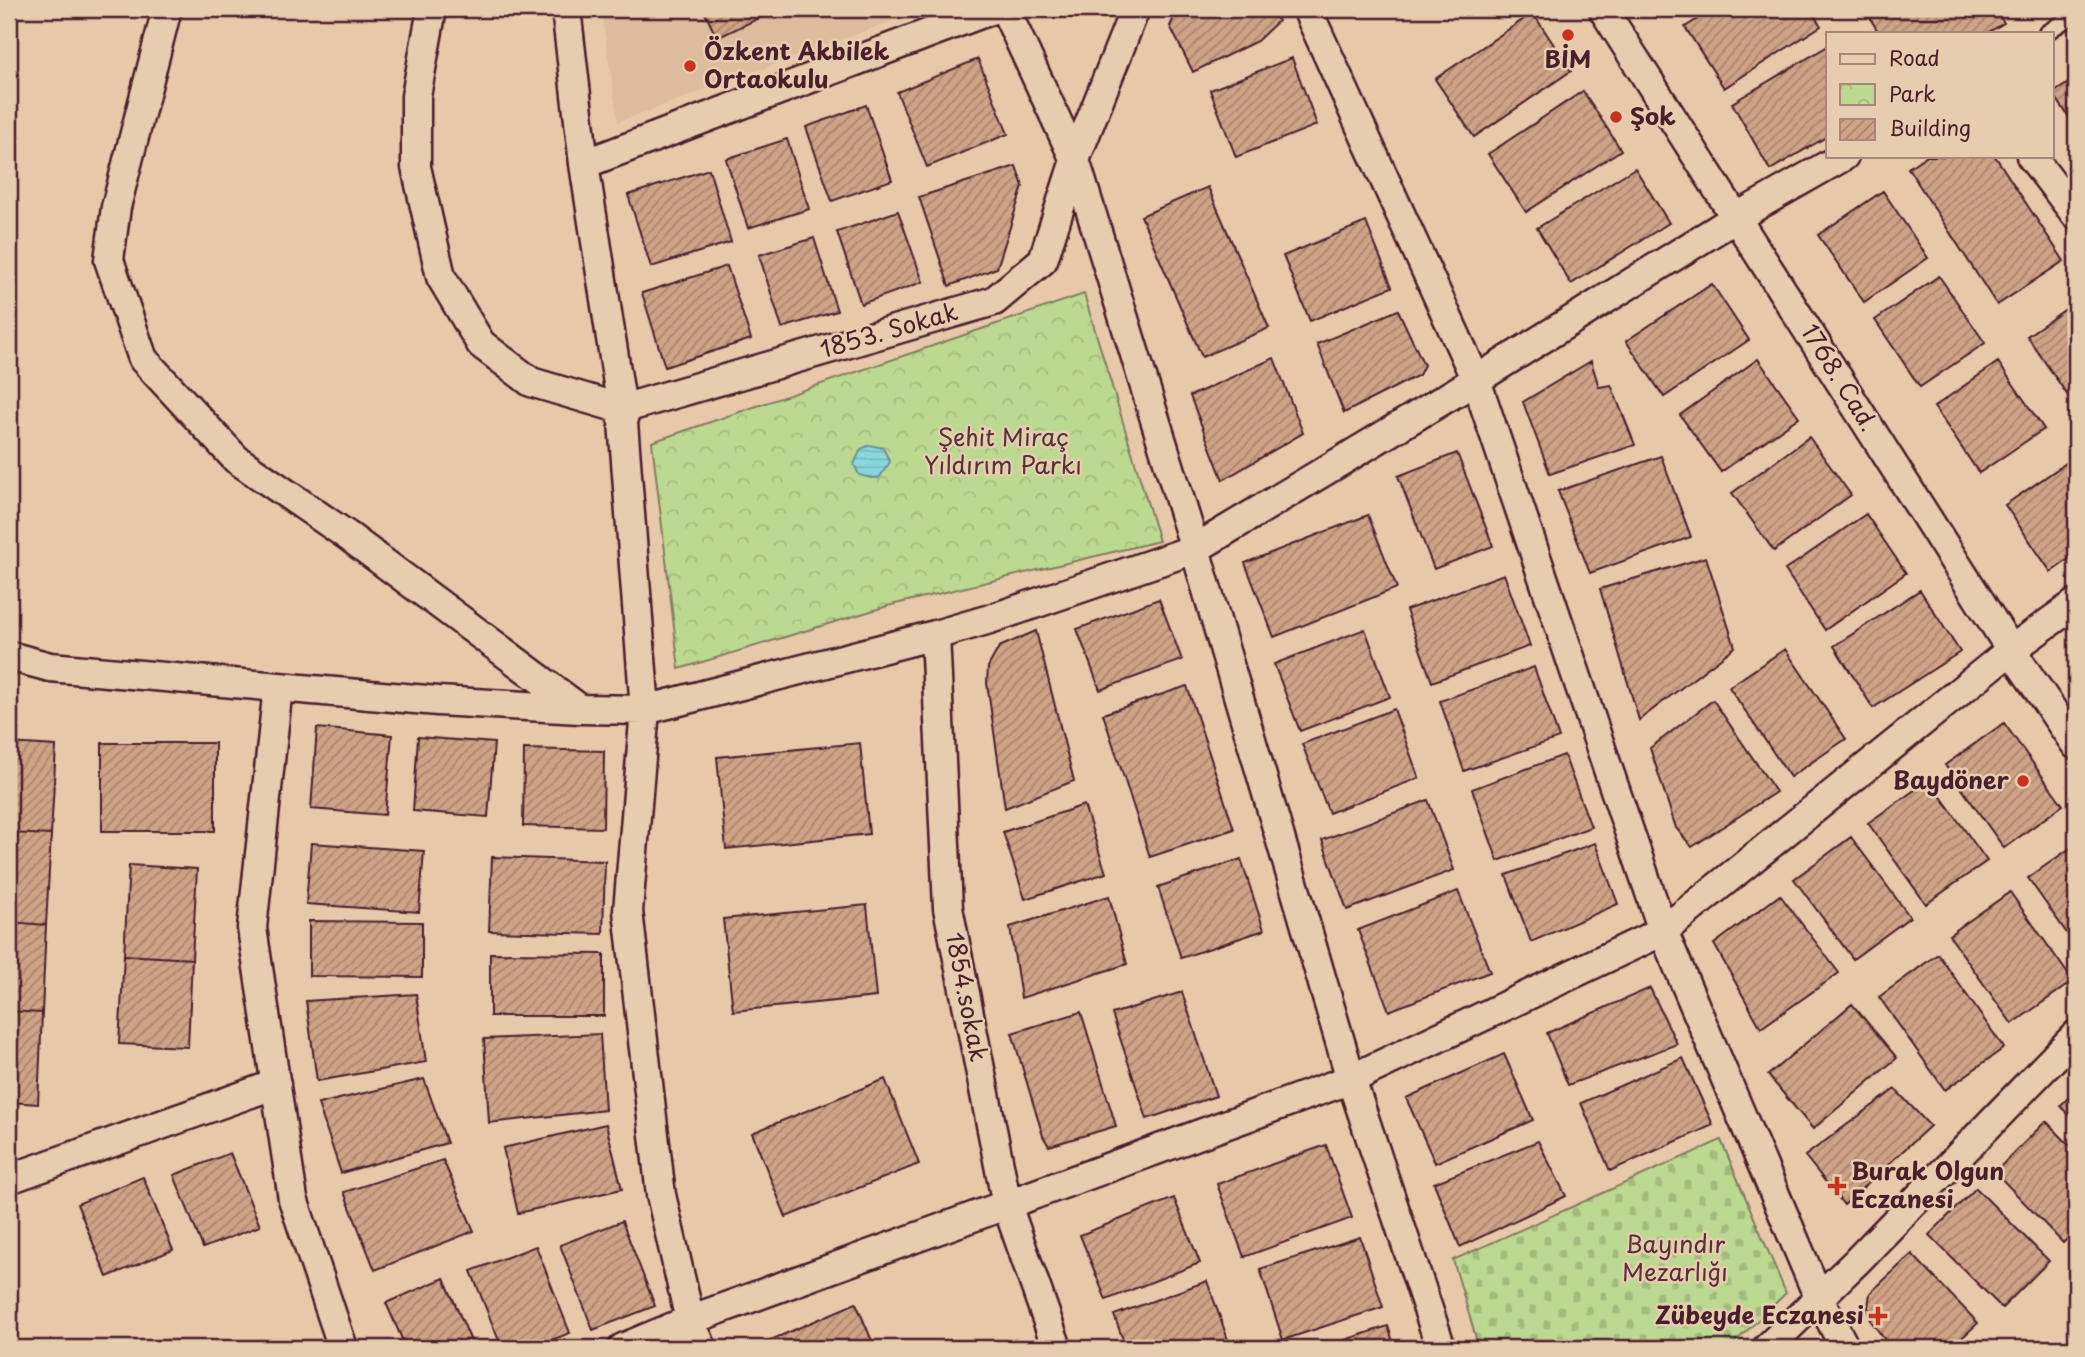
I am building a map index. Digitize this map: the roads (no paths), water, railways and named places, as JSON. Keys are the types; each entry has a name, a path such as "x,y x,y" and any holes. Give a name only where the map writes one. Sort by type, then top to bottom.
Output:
{"street":[{"path":"167,9 116,207 109,260 143,359 236,459 348,536 580,709"},
{"path":"432,9 416,96 416,167 441,277 481,345 531,382 622,409"},
{"path":"566,9 584,164 622,409 645,710 628,911 660,1195 690,1320 702,1348"},
{"path":"584,164 993,9"},
{"path":"1005,9 1074,160 1195,549 1351,1079 1441,1348"},
{"name":"1853. Sokak","path":"622,409 994,301 1043,260 1074,160 1135,9"},
{"path":"1307,9 1476,380 1663,931 1819,1297 1845,1348"},
{"name":"1768. Cad.","path":"1603,9 2011,650 2076,745"},
{"path":"9,656 50,667 438,701 645,710 934,635 990,619 1195,549 1476,380 1737,218 1841,158"},
{"path":"2033,158 2076,215"},
{"path":"623,1348 690,1320 1351,1079 1663,931 2011,650 2076,603"},
{"name":"1854.sokak","path":"934,635 948,908 1007,1205 1057,1348"},
{"path":"278,687 252,928 293,1199 343,1348"},
{"path":"1767,1348 2076,1035"},
{"path":"9,1179 276,1084"}],"lane":[{"path":"2048,32 2075,14 2076,10"}],"water":[{"path":"870,445 883,448 890,462 879,478 859,475 854,464 861,449"}],"place":[{"name":"BİM","path":"1568,35"},
{"name":"Özkent Akbilek Ortaokulu","path":"690,66"},
{"name":"Şok","path":"1616,117"},
{"name":"Baydöner","path":"2023,781"},
{"name":"Burak Olgun Eczanesi","path":"1837,1186"},
{"name":"Zübeyde Eczanesi","path":"1878,1316"}],"park label":[{"name":"Şehit Miraç Yıldırım Parkı","path":"1003,452"},
{"name":"Bayındır Mezarlığı","path":"1675,1259"}]}
